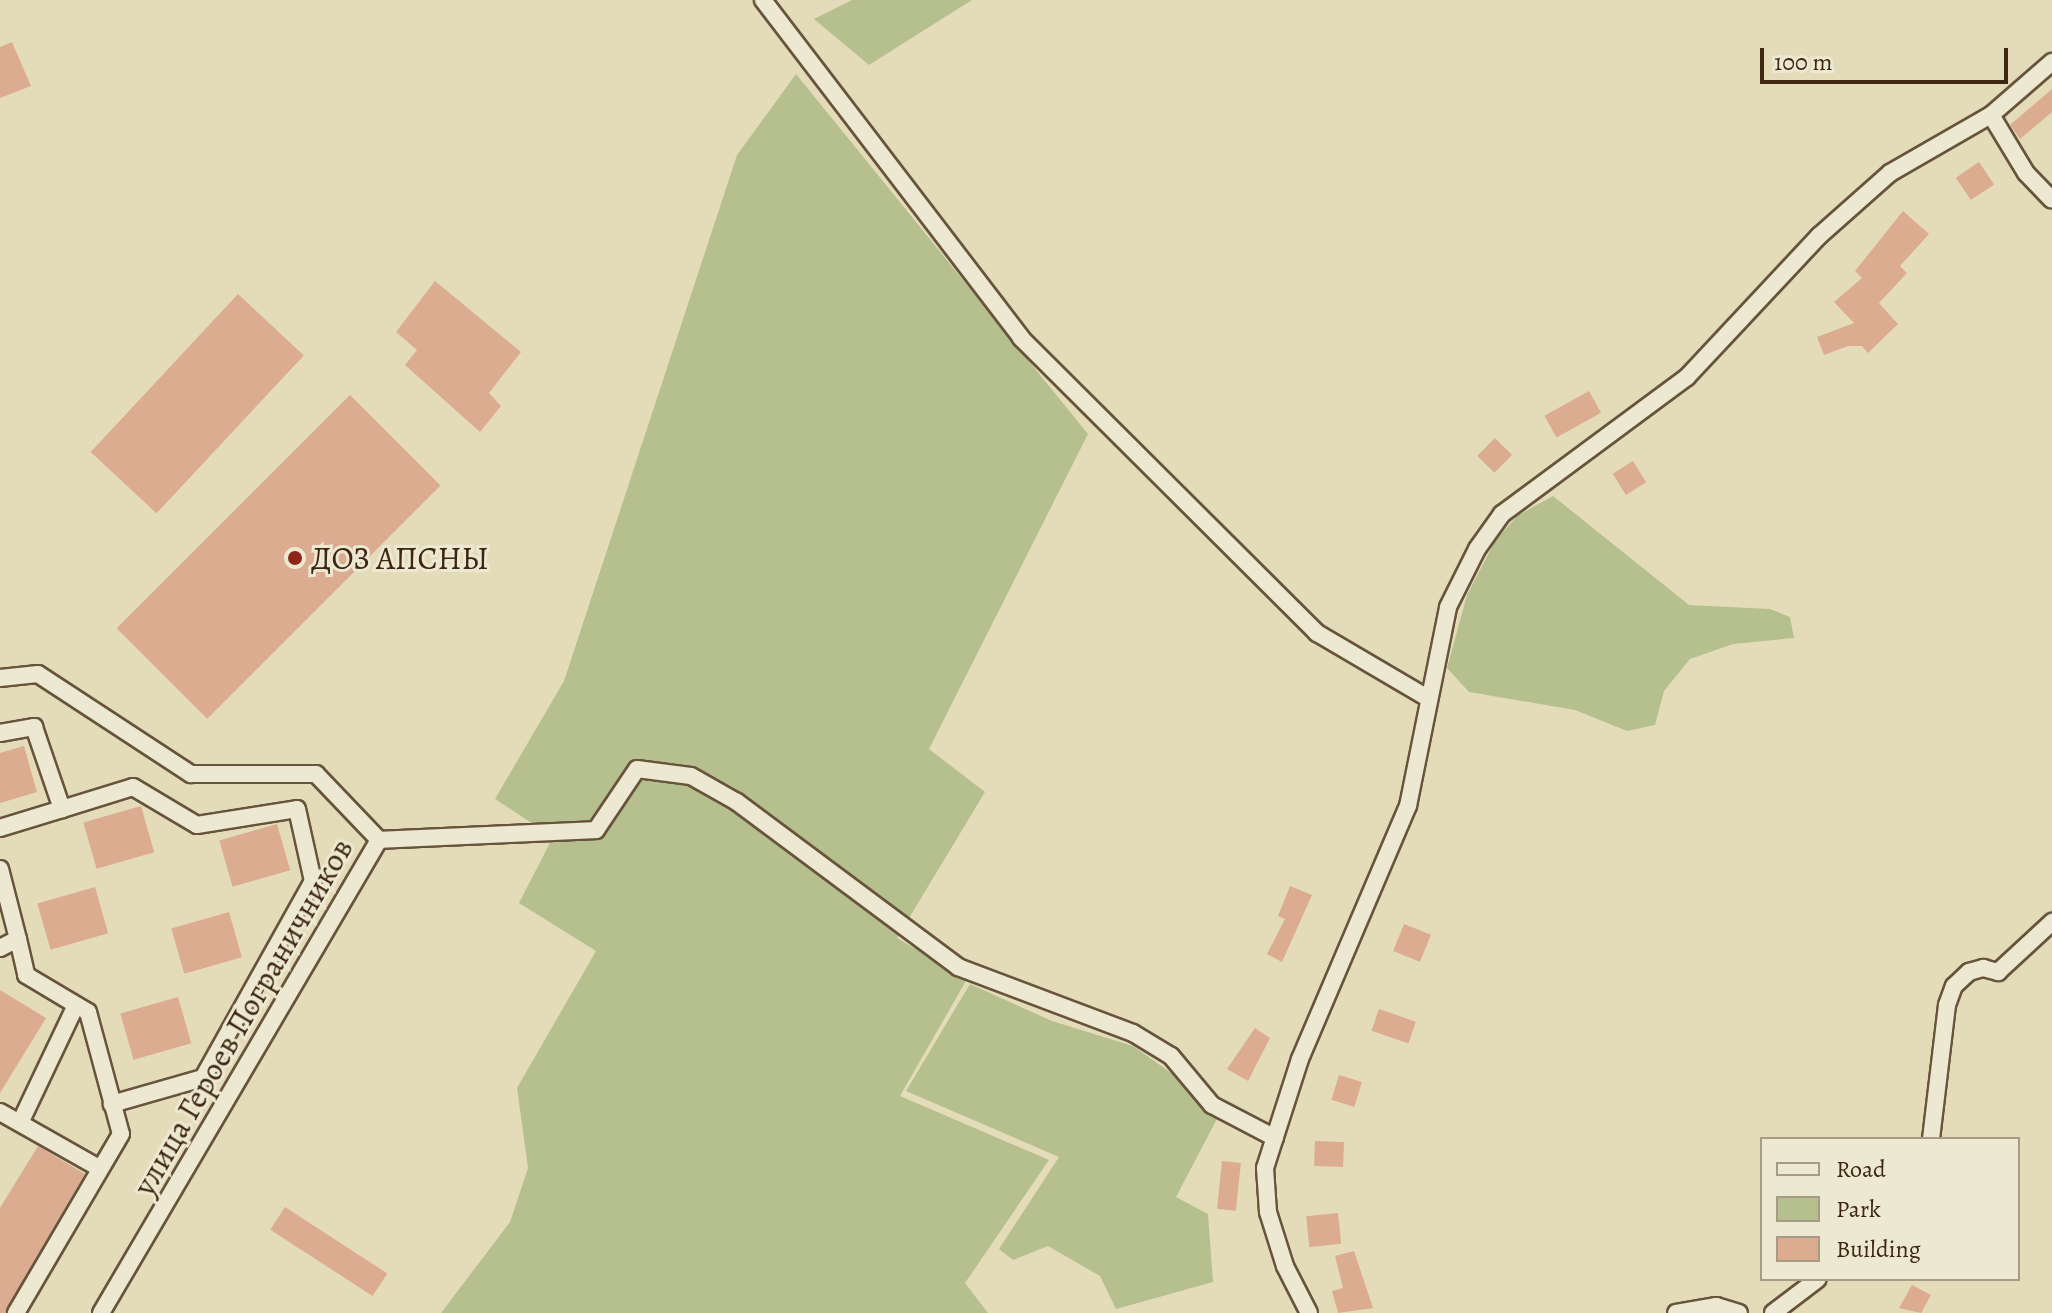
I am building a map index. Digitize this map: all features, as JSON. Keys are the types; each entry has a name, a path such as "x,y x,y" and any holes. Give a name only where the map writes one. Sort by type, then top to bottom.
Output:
{"street":[{"path":"763,0 1021,338 1317,633 1428,698"},
{"path":"1309,1313 1285,1266 1268,1212 1265,1168 1340,958 1408,806 1424,745 1428,698 1448,607 1477,549 1502,514 1687,377 1819,236 1890,173 1991,115 2052,62"},
{"path":"1991,115 2026,173 2052,200"},
{"path":"0,678 38,674 191,774 316,774 379,840"},
{"path":"0,733 34,727 62,809"},
{"name":"улица Героев Пограничников","path":"101,1313 379,840 596,830 637,769 691,776 737,802 958,967 1133,1033 1171,1056 1212,1105 1275,1138"},
{"path":"0,828 133,787 197,825 297,809 313,881 203,1078 112,1104"},
{"path":"0,869 26,975 88,1012 121,1134 16,1313"},
{"path":"1931,1137 1947,1005 1954,986 1969,972 1983,968 1998,972 2052,922"},
{"path":"0,948 18,939"},
{"path":"20,1123 75,1007"},
{"path":"0,1112 99,1168"},
{"path":"1773,1313 1815,1281"},
{"path":"1676,1313 1716,1306 1739,1313"}],"green space":[{"path":"852,0 972,0 869,65 814,19"},
{"path":"796,74 1088,434 929,749 985,792 897,938 967,979 900,1096 1049,1160 965,1283 988,1313 441,1313 510,1222 528,1168 517,1088 596,951 519,903 553,837 495,799 564,681 737,155"},
{"path":"1553,496 1689,605 1770,609 1790,617 1794,638 1733,644 1690,659 1664,691 1655,725 1627,731 1575,710 1469,692 1447,668 1467,595 1495,541 1517,516"},
{"path":"970,984 1052,1021 1133,1046 1184,1082 1218,1117 1176,1197 1208,1214 1213,1282 1116,1309 1100,1276 1048,1246 1013,1260 999,1249 1059,1157 906,1091"}],"building":[{"path":"12,42 31,86 0,98 0,47"},
{"path":"2052,89 2052,112 2020,139 2010,125"},
{"path":"1979,162 1994,184 1971,200 1956,178"},
{"path":"1903,211 1929,234 1900,266 1907,273 1879,303 1898,324 1868,353 1862,346 1848,346 1824,355 1817,337 1854,323 1834,302 1862,278 1855,271"},
{"path":"435,281 521,352 489,393 501,406 480,432 405,365 417,350 396,332"},
{"path":"238,294 304,355 157,513 91,452"},
{"path":"1589,391 1601,413 1557,438 1544,416"},
{"path":"350,395 441,486 207,719 117,628"},
{"path":"1495,438 1512,455 1494,473 1477,456"},
{"path":"1633,461 1646,482 1626,495 1613,474"},
{"path":"24,746 37,792 0,803 0,753"},
{"path":"141,806 154,852 97,869 83,823"},
{"path":"277,824 290,870 233,887 219,841"},
{"path":"1290,886 1312,895 1282,962 1267,954 1285,919 1278,916"},
{"path":"95,887 108,933 51,950 37,904"},
{"path":"229,912 242,957 184,974 171,929"},
{"path":"1404,924 1431,935 1420,962 1393,951"},
{"path":"0,990 46,1018 0,1093"},
{"path":"178,997 191,1043 134,1060 120,1014"},
{"path":"1379,1009 1416,1022 1408,1043 1372,1031"},
{"path":"1255,1028 1270,1038 1248,1081 1227,1069"},
{"path":"1339,1075 1362,1082 1354,1107 1331,1100"},
{"path":"1315,1141 1344,1142 1343,1167 1314,1166"},
{"path":"38,1146 85,1174 5,1313 0,1313 0,1208"},
{"path":"1222,1161 1241,1163 1236,1211 1217,1209"},
{"path":"285,1207 387,1273 373,1296 270,1230"},
{"path":"1338,1213 1341,1244 1309,1247 1306,1216"},
{"path":"1354,1251 1373,1308 1338,1313 1332,1291 1343,1288 1335,1256"},
{"path":"1912,1285 1931,1295 1921,1313 1899,1308"}],"place":[{"name":"ДОЗ АПСНЫ","path":"295,558"}]}
